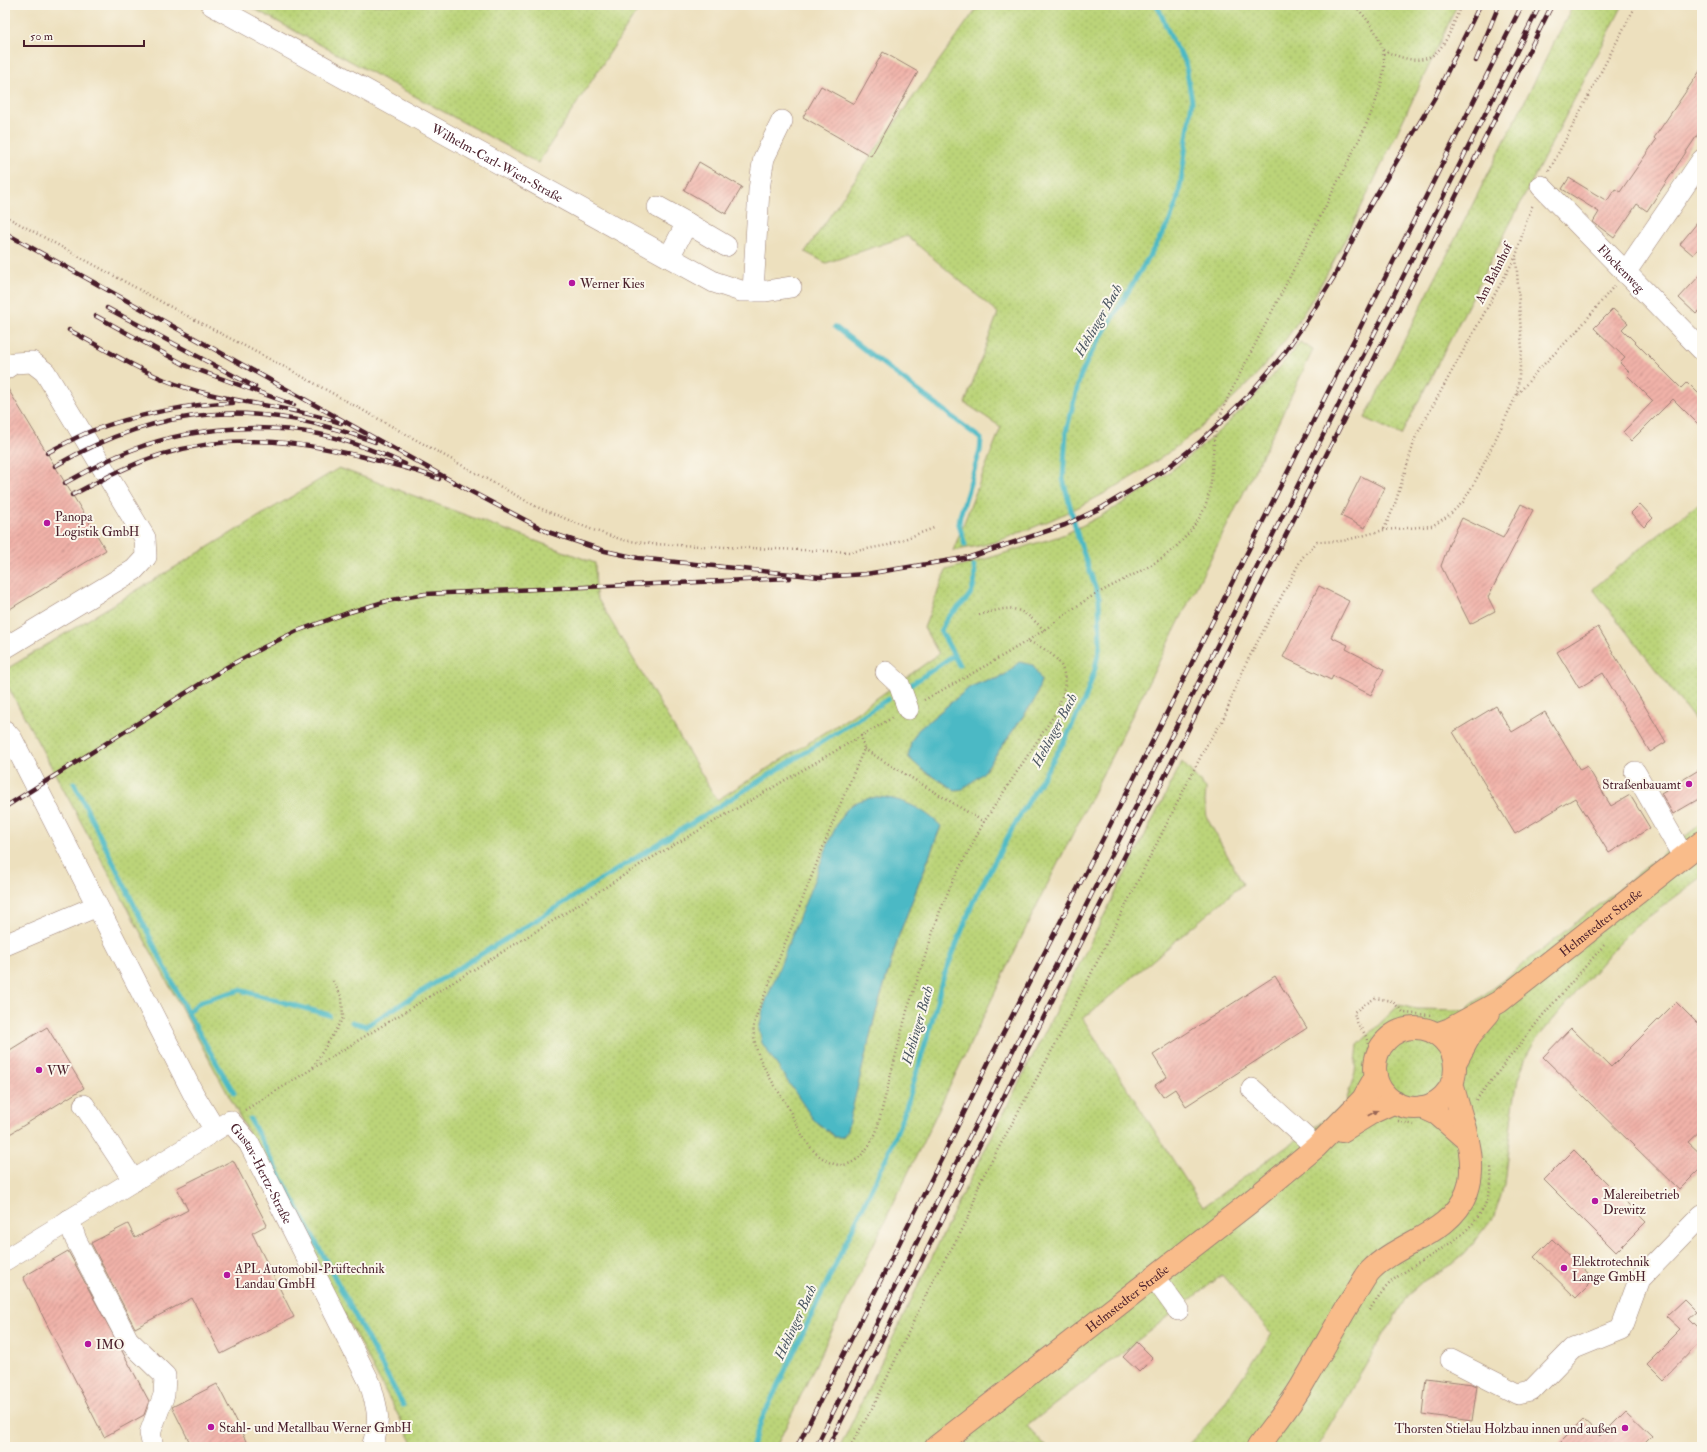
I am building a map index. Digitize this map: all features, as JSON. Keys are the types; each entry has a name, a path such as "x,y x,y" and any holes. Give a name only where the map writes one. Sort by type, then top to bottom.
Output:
{"main road":[{"name":"Helmstedter Straße","path":"1434,1024 1450,1029 1499,1002 1702,842"},
{"name":"Helmstedter Straße","path":"1453,1073 1471,1034 1499,1002"},
{"path":"1258,1447 1305,1381 1340,1318 1369,1272 1384,1259 1451,1218 1467,1192 1470,1174 1468,1141 1453,1073 1452,1051 1434,1024 1425,1029 1413,1028 1401,1030 1391,1036 1383,1044 1378,1054 1376,1065 1371,1070 1382,1090 1396,1102 1409,1107 1422,1107 1437,1114 1468,1141"},
{"name":"Helmstedter Straße","path":"936,1447 1249,1203 1316,1147 1363,1098 1371,1070"},
{"path":"1422,1107 1440,1098 1453,1073"},
{"name":"Helmstedter Straße","path":"1316,1147 1373,1112 1396,1102"}],"street":[{"name":"Wilhelm-Carl-Wien-Straße","path":"212,5 714,282 741,290 753,291 766,292 791,288"},
{"path":"753,291 762,164 769,144 782,121"},
{"path":"1625,273 1702,160"},
{"name":"Flockenweg","path":"1541,186 1702,350"},
{"path":"658,207 726,246"},
{"path":"669,257 687,223"},
{"path":"5,369 14,363 32,362 46,372 145,538 146,558 134,570 5,648"},
{"path":"886,672 899,684 908,709"},
{"path":"5,731 12,739 194,1095 222,1126"},
{"path":"1635,772 1684,856"},
{"path":"5,945 97,906"},
{"path":"1252,1089 1316,1147"},
{"path":"84,1105 134,1181"},
{"name":"Gustav-Hertz-Straße","path":"5,1260 222,1126 249,1143 370,1383 377,1408 378,1428 372,1447"},
{"path":"1451,1360 1518,1394 1531,1391 1572,1350 1621,1329 1639,1280 1702,1215"},
{"path":"69,1220 76,1240 128,1340 165,1376 164,1395 150,1434 153,1447"},
{"path":"1154,1277 1178,1310"}],"path":[{"path":"222,1126 251,1105 545,927 643,863 862,735 1028,641 1087,600 1175,549 1189,534 1201,514 1209,494 1213,475 1214,441 1222,412 1349,159 1377,97 1383,76 1383,49 1368,19 1354,5"},
{"path":"1383,49 1398,56 1407,58 1422,59 1433,56 1440,50 1461,5"},
{"name":"Am Bahnhof","path":"1384,530 1394,507 1416,436 1516,256 1525,225 1541,186 1636,5"},
{"path":"5,216 180,312 294,372 511,494 550,513 593,530 623,540 651,544 850,552 888,545 934,528"},
{"path":"1516,256 1522,349 1517,394"},
{"path":"850,1447 875,1403 934,1278 959,1236 980,1182 1055,1045 1206,746 1223,720 1244,669 1302,558 1317,542 1343,540 1384,530 1432,526 1448,516 1463,502 1476,480 1517,394 1538,370 1578,330 1625,273"},
{"path":"979,615 998,609 1017,609 1026,613 1044,630"},
{"path":"862,735 864,749 839,807 754,1020 754,1036 758,1057 806,1140 816,1154 839,1164 852,1163 860,1158 876,1133 907,1011 918,975 954,878 984,822 1055,714 1063,698 1066,684 1063,671 1057,659 1050,652 1028,641"},
{"path":"864,749 984,822"},
{"path":"1596,947 1610,938"},
{"path":"312,1067 343,1018 342,998 333,981"},
{"path":"1371,1070 1368,1041 1365,1032 1355,1019 1354,1012 1375,998 1382,998 1392,1001 1404,1013 1434,1024"},
{"path":"1366,1315 1395,1278 1455,1241 1475,1223 1487,1199 1492,1178 1491,1161"}],"green space":[{"path":"247,5 641,5 538,163"},
{"path":"979,5 1457,5 1340,250 1304,312 1291,332 1266,364 1238,394 1175,448 1140,472 1105,493 1068,512 1004,539 953,551 1001,427 965,403 998,313 907,236 826,263 805,252 871,156"},
{"path":"1573,5 1623,5 1401,435 1365,418"},
{"path":"1300,342 1313,350 1269,442 1040,899 776,1447 415,1447 231,1100 5,681 5,670 339,468 595,563 596,596 717,800 853,715 939,654 924,628 946,570 1000,555 1065,534 1133,497 1164,476 1223,427 1276,372","holes":["1019,662 1036,698 983,773 955,790 920,768 918,730 970,687 987,680 997,679 1006,674","854,802 941,826 899,935 875,1016 852,1105 835,1137 825,1129 831,837 844,812"]},
{"path":"1702,501 1702,729 1593,589 1638,550"},
{"path":"1182,762 1206,788 1205,802 1207,818 1243,884 1083,1019 1203,1207 1345,1105 1355,1072 1358,1045 1399,1005 1416,1009 1465,1010 1702,823 1702,877 1635,927 1615,947 1535,1041 1526,1057 1518,1079 1512,1114 1504,1185 1494,1216 1464,1254 1452,1264 1425,1280 1407,1296 1317,1447 1186,1447 1216,1415 1272,1334 1222,1275 1027,1426 1047,1447 840,1447 961,1197"}],"water":[{"path":"1019,662 1033,665 1041,680 1036,698 983,773 963,789 955,790 920,768 908,757 911,742 918,730 970,687 987,680 997,679 1006,674"},
{"path":"877,797 904,802 927,814 941,826 899,935 875,1016 847,1130 843,1137 835,1137 813,1119 762,1043 759,1029 764,1006 839,820 852,805 859,801"}],"building":[{"path":"883,52 918,72 871,156 803,117 821,86 854,104"},
{"path":"1702,68 1702,128 1647,211 1637,204 1614,238 1593,222 1599,212 1562,189 1569,178 1607,201 1615,189 1620,192 1656,140 1654,138"},
{"path":"699,162 742,187 726,214 684,190"},
{"path":"1702,217 1702,244 1693,255 1680,244"},
{"path":"1702,273 1702,308 1696,314 1679,298"},
{"path":"1613,309 1628,323 1622,329 1681,388 1687,382 1702,397 1702,428 1673,399 1631,441 1623,432 1653,401 1627,375 1629,372 1620,363 1625,358 1594,328"},
{"name":"Panopa Logistik GmbH","path":"5,384 106,550 5,612"},
{"path":"1361,476 1385,488 1365,528 1341,516"},
{"path":"1521,504 1533,510 1488,597 1495,611 1470,624 1441,566 1449,544 1462,518 1503,538"},
{"path":"1640,504 1653,518 1644,527 1631,513"},
{"path":"1319,586 1349,601 1331,637 1348,645 1346,649 1384,669 1371,695 1333,676 1331,680 1283,657"},
{"path":"1598,627 1666,742 1650,752 1603,673 1579,688 1557,652"},
{"path":"1496,706 1512,732 1545,712 1580,770 1587,766 1611,806 1630,795 1650,828 1609,853 1575,798 1515,834 1453,732"},
{"name":"Straßenbauamt","path":"1702,768 1702,797 1673,814 1661,793"},
{"path":"1275,976 1307,1028 1186,1106 1175,1089 1163,1097 1155,1085 1167,1077 1153,1055"},
{"path":"1676,1002 1702,1028 1702,1129 1688,1142 1702,1155 1702,1167 1679,1190 1543,1057 1571,1028 1611,1067"},
{"name":"VW","path":"47,1027 84,1088 5,1137 5,1053"},
{"name":"Malereibetrieb Drewitz","path":"1574,1150 1646,1222 1616,1252 1544,1180"},
{"name":"APL Automobil-Prüftechnik Landau GmbH","path":"233,1160 267,1225 252,1233 294,1317 221,1354 192,1298 135,1328 91,1243 128,1224 135,1238 188,1210 177,1188"},
{"name":"Elektrotechnik Lange GmbH","path":"1552,1239 1594,1280 1576,1298 1534,1257"},
{"name":"IMO","path":"68,1251 149,1401 144,1415 104,1437 23,1277"},
{"path":"1684,1299 1697,1312 1689,1319 1702,1332 1702,1340 1663,1380 1646,1363 1680,1329 1666,1316"},
{"path":"1137,1342 1153,1358 1139,1372 1123,1357"},
{"path":"1426,1378 1472,1384 1477,1386 1472,1421 1422,1414"},
{"name":"Stahl- und Metallbau Werner GmbH","path":"217,1384 249,1447 192,1447 172,1407"},
{"name":"Thorsten Stielau Holzbau innen und außen","path":"1625,1411 1652,1437 1642,1447 1556,1447 1583,1420 1600,1436"}],"waterway":[{"name":"Hehlinger Bach","path":"752,1447 761,1421 888,1154 906,1108 932,1021 942,981 973,902 1012,829 1066,738 1085,699 1095,669 1100,646 1099,598 1078,537 1063,479 1066,432 1080,377 1089,357 1169,223 1177,201 1192,101 1185,61 1173,42 1157,5"},
{"path":"835,327 981,439 980,451 960,516 959,524 965,545"},
{"path":"959,665 941,631 950,615 968,597 975,579 974,566"},
{"path":"909,686 954,655"},
{"path":"352,1022 366,1026 806,752 888,699"},
{"path":"74,783 187,1012 234,1093"},
{"path":"187,1012 202,1001 240,990 329,1015"},
{"path":"250,1119 403,1405"}],"railway":[{"path":"5,233 468,490 548,532 605,551 638,558 820,577 866,574 970,557 1065,525 1103,507 1166,469 1201,441 1247,397 1283,355 1307,320 1334,277 1368,209 1435,97 1480,5"},
{"path":"1476,61 1499,5"},
{"path":"797,1447 991,1057 1128,790 1522,5"},
{"path":"816,1447 940,1195 1540,5"},
{"path":"828,1447 1552,5"},
{"path":"107,308 255,387"},
{"path":"96,316 187,366 294,405"},
{"path":"69,330 126,362 171,383 225,398 322,417 341,423"},
{"path":"47,453 85,433 124,420 161,411 198,405 233,403"},
{"path":"55,466 95,445 135,430 173,419 212,414 251,414 291,419 332,428 375,442"},
{"path":"65,483 107,460 145,445 194,433 244,428 270,428 319,434 363,447 405,464"},
{"path":"72,495 104,478 160,455 186,448 237,441 262,441 312,446 364,457 421,472 439,479"},
{"path":"5,807 227,667 262,648 297,631 350,612 387,601 425,594 790,578"}],"place":[{"name":"Werner Kies","path":"572,283"},
{"name":"Panopa Logistik GmbH","path":"47,523"},
{"name":"Straßenbauamt","path":"1689,784"},
{"name":"VW","path":"39,1070"},
{"name":"Malereibetrieb Drewitz","path":"1595,1201"},
{"name":"Elektrotechnik Lange GmbH","path":"1564,1268"},
{"name":"APL Automobil-Prüftechnik Landau GmbH","path":"227,1275"},
{"name":"IMO","path":"88,1344"},
{"name":"Stahl- und Metallbau Werner GmbH","path":"211,1427"},
{"name":"Thorsten Stielau Holzbau innen und außen","path":"1625,1428"}]}
